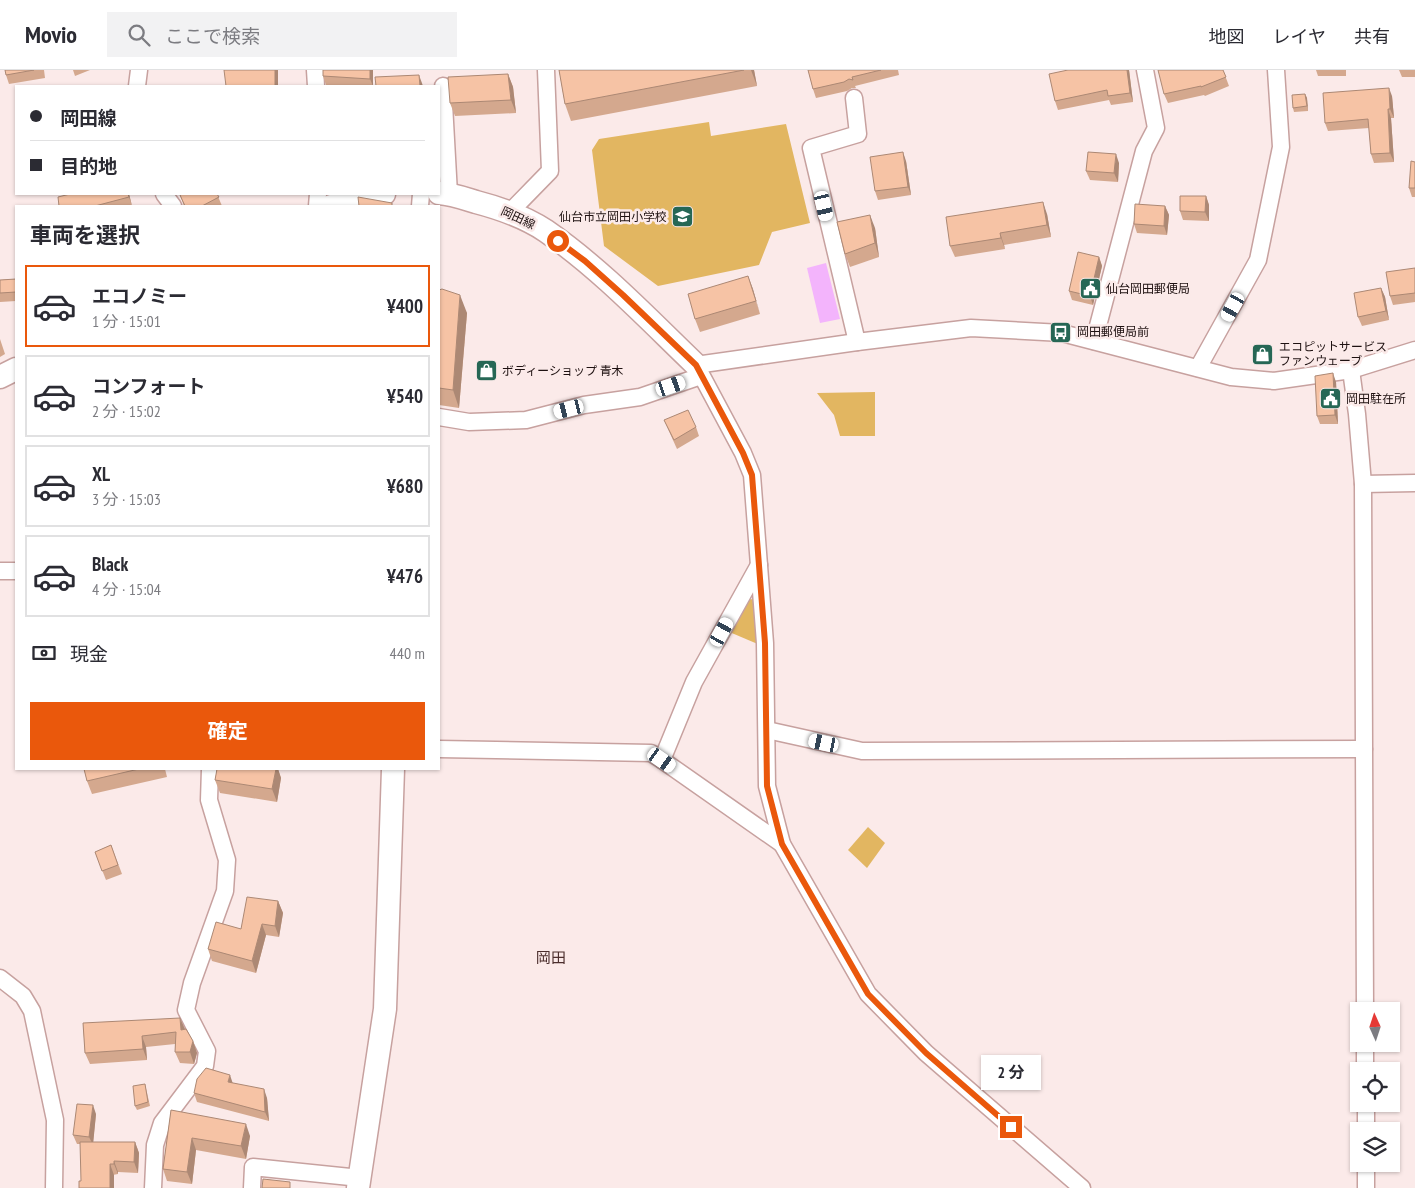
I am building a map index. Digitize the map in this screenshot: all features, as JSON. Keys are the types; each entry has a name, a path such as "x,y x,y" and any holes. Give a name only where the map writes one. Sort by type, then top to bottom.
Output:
{"street":[{"path":"137,85 139,70"},
{"path":"315,70 316,85"},
{"path":"508,212 550,171 546,70"},
{"path":"1094,341 1144,150 1156,128 1145,70"},
{"path":"1198,368 1258,260 1281,147 1276,70"},
{"path":"443,86 444,194"},
{"path":"854,98 858,134 811,148 857,342"},
{"name":"岡田線","path":"444,194 508,212 544,230 585,261 623,295 699,370"},
{"path":"334,205 375,195"},
{"path":"440,417 469,422 526,420 584,405 640,397 699,370 857,342 971,328 1062,333 1231,377 1274,381 1350,370 1415,350"},
{"path":"0,378 15,370"},
{"path":"699,370 743,453 752,475 765,643 767,786 782,844 868,994 926,1053 1082,1188"},
{"path":"1350,370 1358,414 1363,484 1365,1002"},
{"path":"1363,484 1415,483"},
{"path":"662,760 694,682 759,565"},
{"path":"0,572 15,571"},
{"path":"767,730 862,751 1364,749"},
{"path":"440,749 651,753 782,844"},
{"path":"153,1188 155,1145 162,1123 205,1066 207,1051 186,1010 192,983 225,891 227,860 210,800 210,770"},
{"path":"252,1188 254,1166 359,1183 385,1009 393,770"},
{"path":"0,978 23,996 32,1011 55,1120 54,1188"},
{"path":"1366,1172 1366,1188"}],"shaded area":[{"path":"709,122 711,136 786,124 810,223 772,232 759,265 658,286 604,246 592,150 599,139"},
{"path":"826,263 840,319 820,323 807,268"},
{"path":"875,392 875,436 840,436 834,415 817,393"},
{"path":"753,599 760,645 727,631 745,600"},
{"path":"868,827 885,843 867,868 848,850"}],"building":[{"path":"5,70 34,70 6,75"},
{"path":"224,70 275,70 275,85 226,85"},
{"path":"323,70 370,70 370,79 323,76"},
{"path":"559,70 744,70 565,104"},
{"path":"808,70 881,70 852,77 853,80 849,79 844,82 813,89"},
{"path":"1068,70 1127,70 1130,93 1108,96 1107,90 1055,101 1049,74"},
{"path":"1158,70 1223,70 1226,77 1201,87 1164,94"},
{"path":"508,74 511,100 450,103 448,77"},
{"path":"419,75 420,85 376,85 375,77"},
{"path":"1389,88 1390,153 1371,154 1368,119 1325,123 1323,93"},
{"path":"1305,94 1307,106 1293,108 1292,95"},
{"path":"903,152 908,187 875,191 870,157"},
{"path":"1088,152 1116,154 1114,173 1086,171"},
{"path":"1411,161 1415,162 1415,188 1409,188"},
{"path":"66,195 128,195 129,197 99,205 59,205 58,197"},
{"path":"180,195 218,195 219,197 204,205 185,205"},
{"path":"1180,196 1206,196 1205,212 1180,211"},
{"path":"358,197 392,203 392,205 359,205"},
{"path":"1043,202 1047,225 1000,233 1001,238 950,246 946,217"},
{"path":"1135,204 1165,206 1164,226 1134,224"},
{"path":"870,215 875,243 845,254 837,222"},
{"path":"1078,252 1099,257 1090,296 1069,291"},
{"path":"1415,268 1415,293 1390,296 1386,272"},
{"path":"748,276 756,301 695,319 688,294"},
{"path":"15,279 15,292 0,293 0,280"},
{"path":"1381,288 1386,311 1358,317 1354,293"},
{"path":"440,290 460,295 453,390 440,388"},
{"path":"1333,373 1335,415 1317,416 1315,376"},
{"path":"688,410 696,427 674,440 664,420"},
{"path":"84,770 135,770 87,781"},
{"path":"217,770 276,770 272,789 215,780"},
{"path":"111,845 118,865 102,871 95,852"},
{"path":"247,897 278,901 275,926 262,924 252,961 208,949 216,922 241,929"},
{"path":"180,1018 181,1030 186,1029 193,1041 190,1052 175,1052 176,1032 142,1036 143,1049 85,1053 83,1023"},
{"path":"206,1068 230,1075 228,1082 264,1089 265,1112 194,1093 197,1079"},
{"path":"145,1084 148,1102 135,1106 133,1086"},
{"path":"77,1104 93,1105 89,1137 73,1135"},
{"path":"171,1110 246,1124 241,1146 192,1138 187,1172 163,1169"},
{"path":"80,1142 135,1142 134,1162 114,1161 114,1164 110,1164 110,1188 79,1188 79,1181 81,1181"},
{"path":"263,1179 290,1182 290,1188 262,1188"}],"place":[{"name":"仙台市立岡田小学校","path":"683,217"},
{"name":"仙台岡田郵便局","path":"1090,289"},
{"name":"岡田郵便局前","path":"1061,332"},
{"name":"エコピットサービス ファンウェーブ","path":"1263,354"},
{"name":"ボディーショップ 青木","path":"486,371"},
{"name":"岡田駐在所","path":"1330,399"}],"district":[{"name":"岡田","path":"551,958"}],"route":[{"path":"558,241 585,261 623,295 696,365 743,453 752,475 765,643 767,786 782,844 868,994 926,1053 1011,1127"}]}
